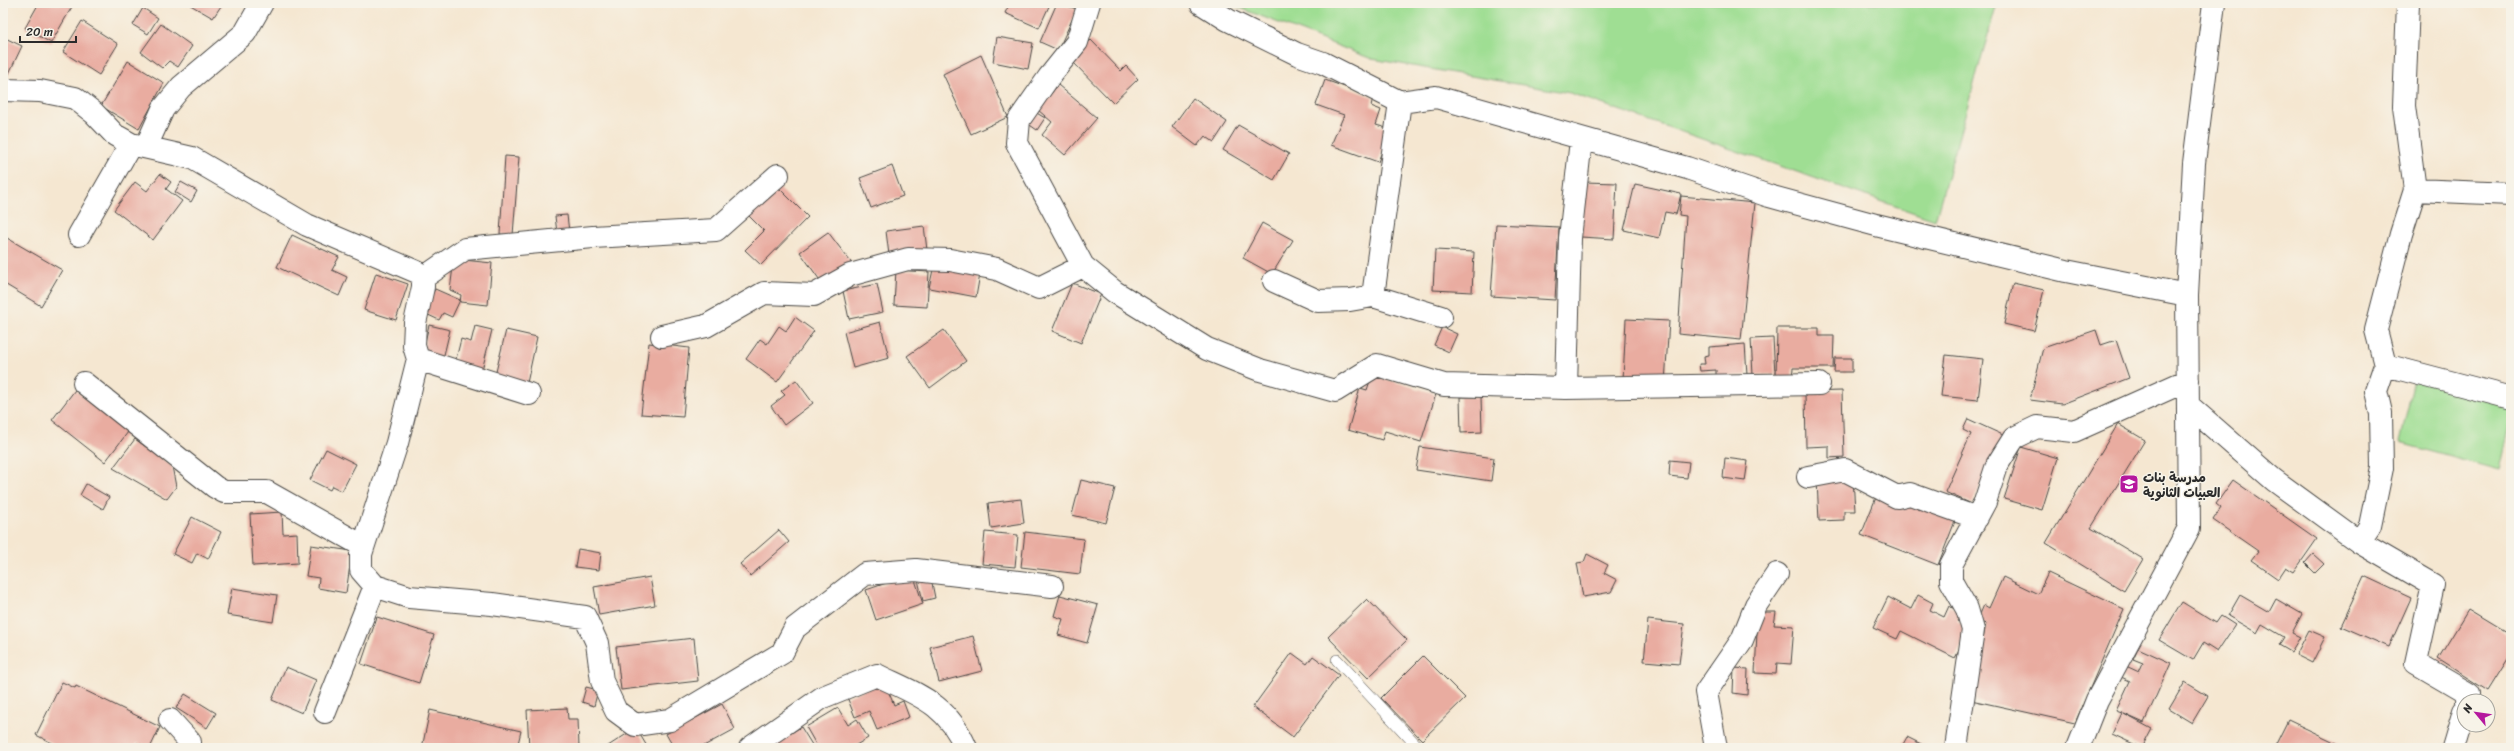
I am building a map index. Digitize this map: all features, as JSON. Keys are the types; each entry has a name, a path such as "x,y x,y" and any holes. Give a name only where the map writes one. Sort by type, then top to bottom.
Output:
{"street":[{"path":"79,235 163,109 181,87 245,33 262,3"},
{"path":"1089,3 1077,42 1049,77 1019,120 1017,143 1083,266 1115,292 1156,320 1207,349 1260,370 1335,391 1377,365 1444,385 1566,388 1819,384"},
{"path":"1201,3 1228,20 1296,54 1323,63 1400,102 1436,97 1581,140 1687,168 1769,196 1876,225 2066,271 2188,295"},
{"path":"2078,748 2097,700 2189,528 2188,295 2194,163 2214,3"},
{"path":"2359,542 2370,526 2382,468 2381,413 2376,391 2385,366 2376,330 2401,234 2415,190 2404,106 2408,3"},
{"path":"3,90 40,90 75,98 94,113 115,135 139,145 192,158 307,224 417,272 423,278 423,287 415,323 414,346 418,359 397,443 363,546 361,570 375,586 409,597 492,604 585,617 597,643 605,687 616,711 634,725 670,720 782,653 795,628 865,574 916,570 1052,586"},
{"path":"1373,296 1400,102"},
{"path":"1566,388 1570,238 1581,140"},
{"path":"423,278 465,249 593,237 716,230 778,174"},
{"path":"2415,190 2511,194"},
{"path":"662,336 706,326 764,293 814,295 850,275 908,259 950,260 997,268 1039,288 1083,266"},
{"path":"1274,280 1318,301 1350,300 1373,296 1440,317"},
{"path":"418,359 529,394"},
{"path":"2385,366 2511,398"},
{"path":"1956,748 1973,630 1967,609 1951,581 1951,565 1986,502 1997,465 2014,438 2037,427 2074,431 2188,380"},
{"path":"84,383 215,487 224,492 267,492 363,546"},
{"path":"2188,405 2274,480 2359,542 2433,585 2416,663 2467,693"},
{"path":"1808,477 1845,470 1897,497 1910,494 1977,518"},
{"path":"1716,748 1706,692 1742,640 1756,604 1777,574"},
{"path":"325,712 375,586"},
{"path":"750,748 824,696 877,675 930,700 958,728 966,748"},
{"path":"170,720 190,742 190,748"},
{"path":"2454,748 2458,733"}],"lane":[{"path":"1337,660 1419,748"}],"green space":[{"path":"1227,3 1997,3 1935,220 1570,93 1372,59"},
{"path":"2414,380 2511,400 2511,416 2499,470 2400,443"}],"building":[{"path":"39,3 73,5 51,43 25,28"},
{"path":"187,3 223,3 213,18"},
{"path":"1010,3 1050,4 1039,28 1005,13"},
{"path":"1057,3 1077,9 1058,50 1040,42"},
{"path":"143,8 158,18 148,34 133,25"},
{"path":"82,21 118,44 99,75 63,52"},
{"path":"161,24 192,46 178,67 169,61 162,68 141,52"},
{"path":"3,37 22,46 4,84 3,84"},
{"path":"997,37 1033,43 1028,69 993,62"},
{"path":"1091,40 1121,71 1126,66 1138,79 1113,103 1071,60"},
{"path":"981,55 1008,117 971,134 943,74"},
{"path":"128,61 164,83 139,129 101,106"},
{"path":"1325,80 1373,97 1371,106 1381,110 1376,125 1390,129 1378,162 1331,145 1344,115 1316,105"},
{"path":"1058,85 1097,118 1065,155 1042,135 1052,122 1038,110"},
{"path":"1193,98 1227,122 1214,142 1205,136 1197,146 1172,127"},
{"path":"1035,112 1045,118 1037,130 1027,123"},
{"path":"1238,125 1289,154 1274,180 1223,150"},
{"path":"505,156 519,157 513,235 500,234"},
{"path":"892,166 903,196 871,208 860,178"},
{"path":"160,174 171,182 166,189 182,201 153,240 114,210 135,182 147,191"},
{"path":"181,182 197,191 191,202 175,192"},
{"path":"1584,182 1617,183 1614,239 1581,237"},
{"path":"1635,184 1681,194 1676,214 1665,212 1659,238 1624,230"},
{"path":"776,185 808,217 761,265 745,250 764,231 747,214"},
{"path":"1681,196 1755,203 1741,340 1678,334 1686,216 1679,215"},
{"path":"567,215 569,232 557,233 555,216"},
{"path":"1262,223 1293,240 1272,274 1243,258"},
{"path":"1496,224 1559,227 1555,300 1491,296"},
{"path":"924,226 927,250 889,255 886,231"},
{"path":"828,232 853,265 824,286 800,252"},
{"path":"292,235 339,257 332,270 347,277 339,296 277,267"},
{"path":"7,238 62,270 41,306 3,283 3,245"},
{"path":"1435,250 1474,252 1472,292 1433,290"},
{"path":"454,259 492,263 488,305 460,302 461,295 450,290"},
{"path":"934,265 980,274 976,297 929,288"},
{"path":"896,270 929,272 927,307 894,305"},
{"path":"376,273 408,284 396,320 364,310"},
{"path":"1072,283 1101,294 1081,343 1052,331"},
{"path":"2013,283 2044,290 2034,331 2004,324"},
{"path":"877,284 883,312 849,319 843,291"},
{"path":"435,289 460,300 452,317 443,313 439,320 424,313"},
{"path":"795,317 814,331 777,382 746,359 760,339 767,344 779,326 786,331"},
{"path":"1626,319 1669,321 1665,383 1623,380"},
{"path":"880,322 889,358 853,368 844,332"},
{"path":"429,325 450,330 443,359 422,355"},
{"path":"475,326 492,330 481,374 454,367 461,339 471,342"},
{"path":"1442,327 1457,334 1449,352 1434,345"},
{"path":"1777,328 1819,328 1819,336 1834,336 1833,368 1793,368 1792,378 1776,379"},
{"path":"506,330 537,337 527,383 495,376"},
{"path":"944,330 966,361 930,388 907,356"},
{"path":"2096,330 2101,345 2116,340 2129,378 2062,404 2030,400 2043,348"},
{"path":"1773,338 1775,374 1753,375 1751,339"},
{"path":"649,343 689,348 683,417 641,414"},
{"path":"1745,344 1747,375 1716,377 1716,370 1700,371 1699,364 1705,364 1704,356 1709,355 1709,347"},
{"path":"1946,355 1983,359 1978,400 1941,396"},
{"path":"1835,358 1852,358 1852,372 1834,372"},
{"path":"1372,375 1436,394 1421,442 1385,431 1382,440 1348,430 1360,388 1367,390"},
{"path":"796,380 813,403 784,425 771,406 785,395 781,391"},
{"path":"75,390 128,432 105,462 52,420"},
{"path":"1842,391 1844,457 1829,458 1829,446 1806,447 1805,392"},
{"path":"1460,397 1481,397 1482,432 1461,433"},
{"path":"1968,419 2003,435 1972,504 1945,492 1971,434 1963,430"},
{"name":"مدرسة بنات العبيات الثانوية","path":"2118,424 2145,440 2091,528 2143,559 2124,591 2046,543"},
{"path":"135,439 172,466 176,487 167,499 113,468"},
{"path":"1420,447 1494,458 1491,481 1416,470"},
{"path":"2021,447 2058,458 2042,510 2004,499"},
{"path":"326,449 356,464 342,491 332,486 330,490 310,480"},
{"path":"1725,458 1748,461 1745,481 1723,478"},
{"path":"1670,460 1689,462 1687,478 1669,476"},
{"path":"1853,478 1855,511 1844,511 1844,520 1819,521 1817,480"},
{"path":"1081,480 1115,488 1106,523 1072,515"},
{"path":"2233,480 2317,539 2294,572 2286,567 2278,579 2251,560 2258,551 2213,520 2221,508 2216,504"},
{"path":"86,484 109,497 103,509 80,495"},
{"path":"1877,495 1957,516 1938,565 1861,535"},
{"path":"1021,499 1024,523 991,528 988,503"},
{"path":"282,512 283,534 297,533 298,563 253,566 250,514"},
{"path":"192,517 221,532 208,559 197,553 192,563 173,554"},
{"path":"779,530 789,542 750,576 740,564"},
{"path":"985,532 1018,535 1015,567 982,564"},
{"path":"1025,532 1084,539 1080,574 1021,567"},
{"path":"311,545 352,551 346,593 318,588 319,578 306,576"},
{"path":"578,549 601,553 599,570 575,567"},
{"path":"1587,554 1608,565 1604,573 1617,580 1611,592 1583,597 1577,563 1584,562"},
{"path":"2313,554 2324,564 2315,573 2305,563"},
{"path":"2048,573 2124,609 2075,723 1971,700 1986,624 1977,621 1984,605 1989,608 2003,577 2038,594"},
{"path":"913,574 923,604 876,620 866,590"},
{"path":"2364,576 2411,598 2389,647 2341,626"},
{"path":"650,577 655,605 599,615 594,587"},
{"path":"931,578 935,598 923,601 918,580"},
{"path":"232,588 277,595 273,622 227,615"},
{"path":"1060,595 1098,605 1087,643 1058,635 1063,619 1054,616"},
{"path":"1918,595 1933,603 1930,610 1944,617 1949,606 1962,613 1957,621 1971,628 1955,658 1901,631 1897,639 1873,628 1888,597 1911,609"},
{"path":"2240,595 2269,612 2276,599 2302,614 2292,633 2300,637 2291,652 2279,645 2284,637 2262,624 2257,633 2228,616"},
{"path":"1367,599 1407,640 1368,678 1328,637"},
{"path":"2182,602 2216,623 2221,616 2235,625 2217,652 2203,643 2193,660 2159,640"},
{"path":"2468,610 2511,636 2511,654 2488,691 2438,659"},
{"path":"1758,612 1776,612 1774,625 1794,626 1791,664 1777,663 1776,674 1755,673"},
{"path":"377,617 434,635 419,683 361,664"},
{"path":"1648,620 1684,624 1679,664 1644,661"},
{"path":"2309,630 2325,637 2312,663 2296,655"},
{"path":"973,636 982,671 939,682 930,647"},
{"path":"694,638 698,681 621,690 616,647"},
{"path":"2138,648 2171,663 2144,723 2124,714 2152,729 2142,748 2112,734 2122,713 2116,711 2130,681 2121,677 2126,666 2139,672 2143,663 2133,659"},
{"path":"1292,653 1307,664 1313,656 1339,675 1293,737 1253,707"},
{"path":"1423,656 1465,698 1422,740 1381,698"},
{"path":"286,667 316,680 302,713 272,700"},
{"path":"1734,668 1748,669 1747,695 1733,693"},
{"path":"884,681 894,705 903,701 909,717 877,730 869,711 855,717 847,697"},
{"path":"62,682 75,688 76,686 160,727 150,748 137,743 135,748 62,748 36,735"},
{"path":"2185,682 2208,696 2192,723 2169,709"},
{"path":"586,687 598,690 594,706 582,702"},
{"path":"185,694 216,713 207,728 176,708"},
{"path":"722,704 735,729 700,748 674,748 666,734"},
{"path":"567,708 568,719 578,719 579,748 529,748 527,710"},
{"path":"838,708 848,725 857,719 868,738 851,748 818,748 806,727"},
{"path":"430,710 521,731 517,748 422,748"},
{"path":"2288,720 2347,748 2274,748"},
{"path":"801,727 814,748 767,748"},
{"path":"636,728 648,748 605,748"},
{"path":"1907,737 1929,748 1901,748"}],"place":[{"name":"مدرسة بنات العبيات الثانوية","path":"2129,484"}]}
